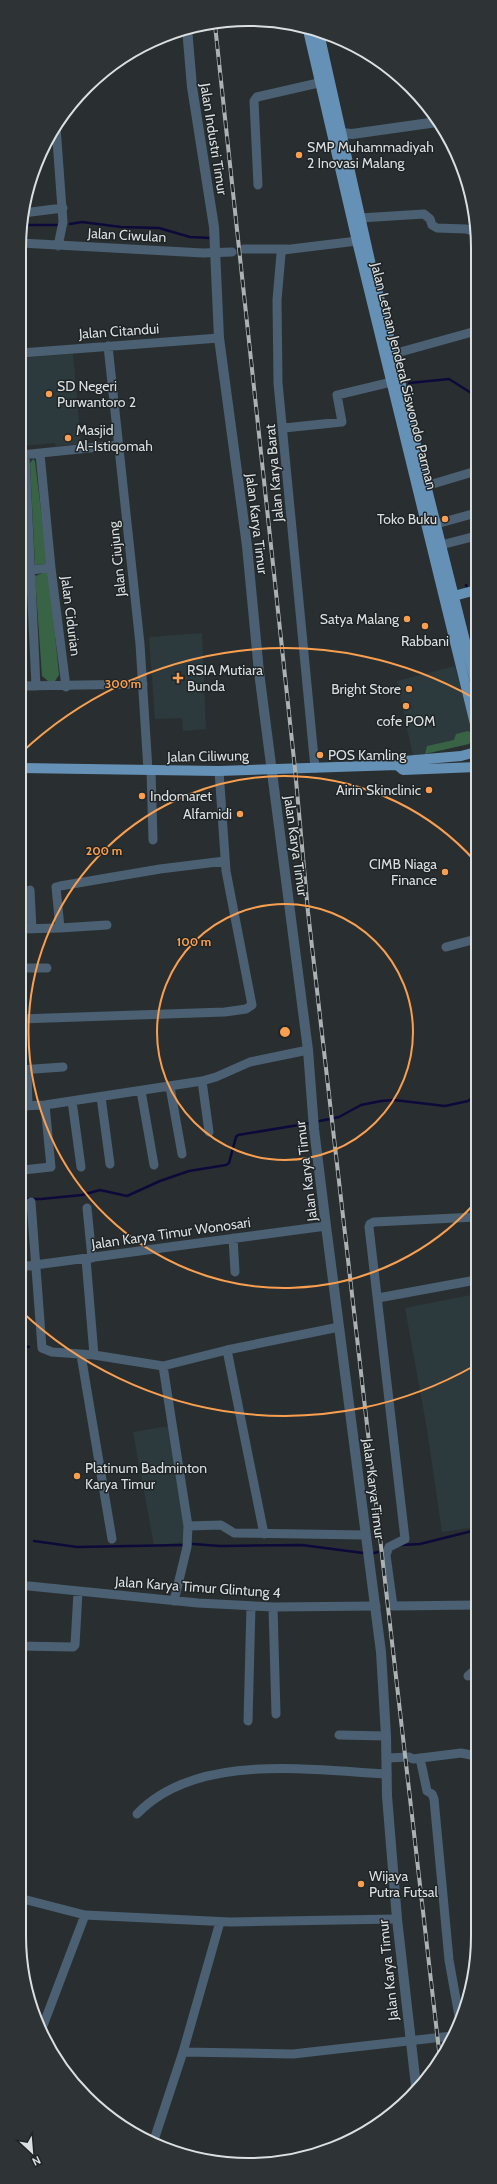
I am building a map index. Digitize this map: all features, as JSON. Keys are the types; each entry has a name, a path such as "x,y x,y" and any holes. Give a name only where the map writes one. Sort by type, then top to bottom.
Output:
{"main road":[{"name":"Jalan Letnan Jenderal Siswondo Parman","path":"317,40 324,82 357,241 471,707"},
{"name":"Jalan Letnan Jenderal Siswondo Parman","path":"324,82 341,133 393,354 471,665"},
{"path":"454,596 471,591"},
{"name":"Jalan Ciliwung","path":"26,768 219,771 315,768 397,765 404,761 461,756 471,753"},
{"name":"Jalan Ciliwung","path":"397,765 403,770 471,767"}],"street":[{"name":"Jalan Industri Timur","path":"188,35 192,87 214,237 213,253"},
{"path":"258,185 254,101 257,97 324,82"},
{"path":"341,133 352,134 432,123"},
{"path":"57,136 63,208 63,222 58,246"},
{"path":"29,212 63,208"},
{"path":"360,218 424,214 430,218 432,225 437,228 471,230"},
{"path":"244,249 286,249 357,241"},
{"name":"Jalan Ciwulan","path":"26,243 213,253 232,252"},
{"name":"Jalan Karya Barat","path":"286,249 281,254 277,300 278,383 284,428 315,768"},
{"name":"Jalan Karya Timur","path":"213,253 219,338 247,546 271,769 308,1050 314,1129 365,1535 376,1606 381,1652 387,1774 397,1919 416,2083"},
{"path":"393,354 471,332"},
{"name":"Jalan Citandui","path":"26,353 219,338"},
{"name":"Jalan Ciujung","path":"108,346 143,684 153,840"},
{"path":"284,428 342,422 337,395 392,382"},
{"path":"26,455 119,446"},
{"name":"Jalan Cidurian","path":"40,454 51,568 66,687"},
{"path":"426,486 471,472"},
{"path":"26,504 36,686"},
{"path":"436,524 471,514"},
{"path":"441,545 471,537"},
{"path":"30,570 51,568"},
{"path":"26,686 66,687 143,684"},
{"path":"26,1019 225,1012 249,1007 252,1001 232,912 225,861 219,771"},
{"path":"60,928 56,887 160,869 225,861"},
{"path":"30,890 32,929"},
{"path":"26,929 107,925"},
{"path":"446,947 471,940"},
{"path":"26,968 47,968"},
{"path":"26,1106 45,1105 202,1081 216,1078 255,1061 308,1050"},
{"path":"26,1070 63,1067"},
{"path":"202,1081 209,1132"},
{"path":"170,1087 182,1154"},
{"path":"141,1091 154,1165"},
{"path":"101,1097 110,1164"},
{"path":"72,1101 81,1167"},
{"path":"26,1170 52,1167 45,1105"},
{"path":"31,1202 42,1348 52,1352 94,1355 163,1366 227,1350 339,1327"},
{"path":"88,1208 94,1355"},
{"path":"471,1217 374,1222 370,1224 369,1227 405,1539 388,1551 393,1606 471,1605"},
{"name":"Jalan Karya Timur Wonosari","path":"26,1266 326,1226"},
{"path":"233,1238 235,1272"},
{"path":"378,1298 471,1281"},
{"path":"227,1350 264,1534"},
{"path":"81,1355 112,1539"},
{"path":"163,1366 188,1526 188,1547 174,1601"},
{"path":"188,1526 213,1524 221,1525 234,1533 365,1535"},
{"name":"Jalan Karya Timur Glintung 4","path":"26,1586 174,1601 251,1606 376,1606"},
{"path":"26,1646 75,1645 78,1592"},
{"path":"248,1721 251,1606"},
{"path":"273,1607 276,1714"},
{"path":"339,1735 386,1736"},
{"path":"387,1758 420,1758 461,1753 471,1755"},
{"path":"420,1758 427,1791 432,1794 434,1799 449,1960 458,2010"},
{"path":"138,1814 147,1804 168,1790 201,1778 228,1772 290,1769 387,1774"},
{"path":"26,1900 85,1915 220,1922 397,1919"},
{"path":"44,2023 85,1915"},
{"path":"155,2137 183,2052 220,1922"},
{"path":"183,2052 293,2054 447,2037"}],"shaded area":[{"name":"SD Negeri Purwantoro 2","path":"73,354 81,444 55,446 55,443 26,446 26,358"},
{"name":"RSIA Mutiara Bunda","path":"202,633 206,729 183,731 182,718 155,719 149,637"},
{"path":"455,666 471,726 471,743 413,756 397,681"},
{"path":"471,1295 471,1528 442,1532 427,1429 405,1308"},
{"path":"169,1426 185,1527 185,1542 154,1545 133,1432"}],"green space":[{"path":"33,459 35,461 47,561 46,564 35,565 30,463"},
{"path":"46,572 49,575 59,675 55,681 48,681 42,676 35,576"},
{"path":"468,731 471,733 471,741 469,744 425,754 427,746 454,740 456,734"}],"waterway":[{"path":"70,224 82,222 121,227 159,228 190,237 211,238"},
{"path":"27,225 59,225"},
{"path":"409,383 449,379 471,393"},
{"path":"315,1122 339,1117 361,1105 381,1101 394,1100 445,1106 468,1101 471,1099"},
{"path":"26,1199 82,1195 100,1190 127,1196 160,1181 189,1171 226,1165 229,1163 236,1137 238,1135 311,1123"},
{"path":"401,1545 420,1544 471,1531"},
{"path":"34,1541 77,1547 184,1545"},
{"path":"193,1544 220,1546 302,1545 363,1553"},
{"path":"374,1553 378,1552"}],"railway":[{"path":"215,29 295,769 308,912 439,2050"}],"place":[{"name":"SMP Muhammadiyah 2 Inovasi Malang","path":"299,155"},
{"name":"SD Negeri Purwantoro 2","path":"49,394"},
{"name":"Masjid Al-Istiqomah","path":"68,438"},
{"name":"Toko Buku","path":"445,519"},
{"name":"Satya Malang","path":"407,619"},
{"name":"Rabbani","path":"425,626"},
{"name":"RSIA Mutiara Bunda","path":"178,678"},
{"name":"Bright Store","path":"409,689"},
{"name":"cofe POM","path":"406,706"},
{"name":"POS Kamling","path":"320,755"},
{"name":"Airin Skinclinic","path":"429,790"},
{"name":"Indomaret","path":"142,796"},
{"name":"Alfamidi","path":"240,814"},
{"name":"CIMB Niaga Finance","path":"445,872"},
{"name":"Platinum Badminton Karya Timur","path":"77,1476"},
{"name":"Wijaya Putra Futsal","path":"361,1884"}]}
